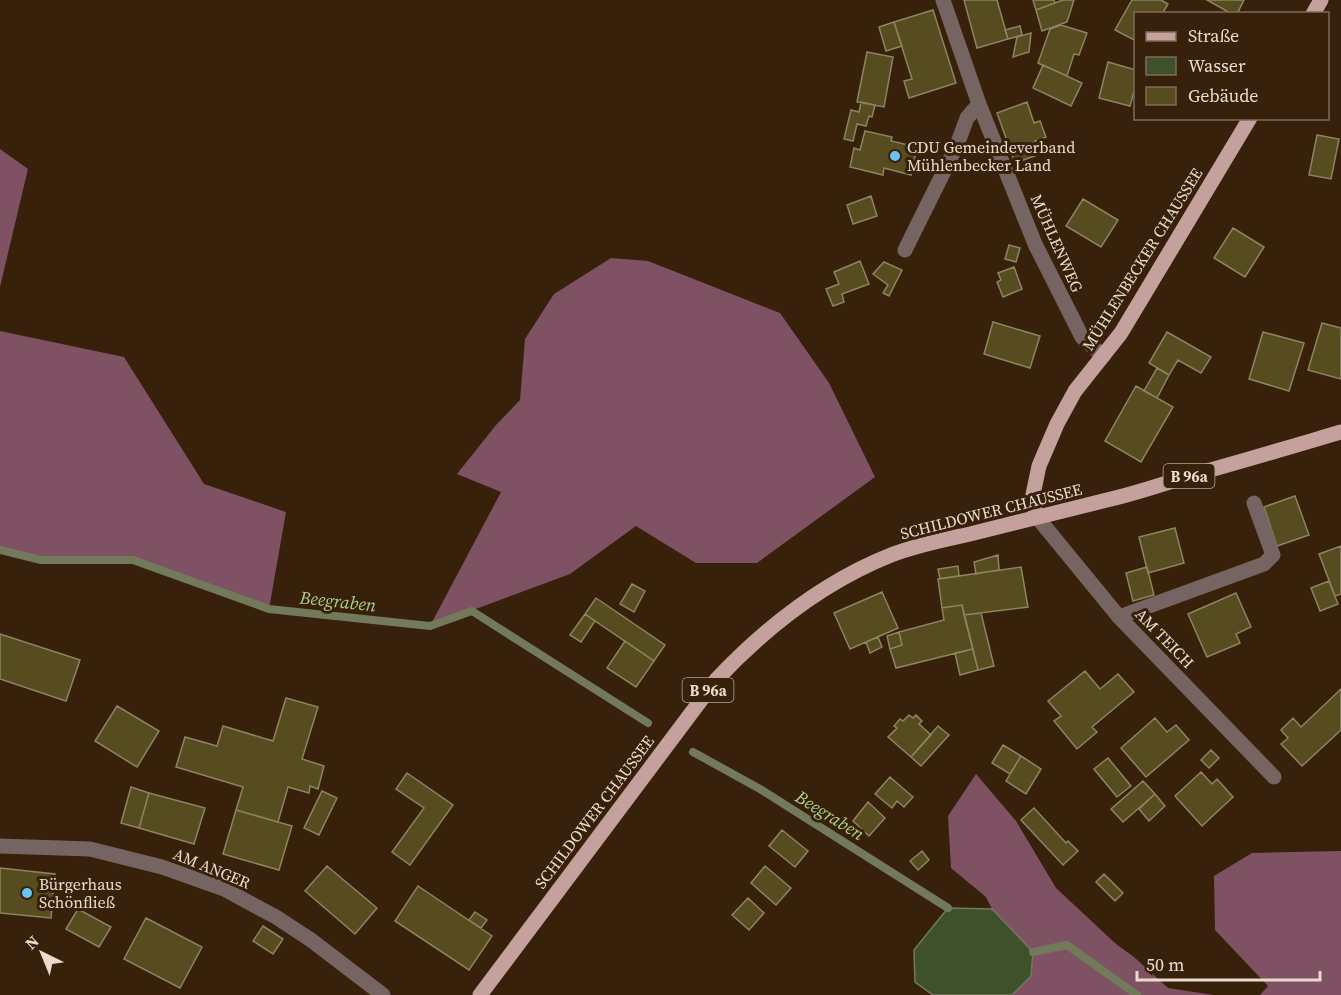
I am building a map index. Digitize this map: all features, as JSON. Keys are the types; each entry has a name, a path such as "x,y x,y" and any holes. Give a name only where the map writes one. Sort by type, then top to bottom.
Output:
{"main road":[{"name":"MÜHLENBECKER CHAUSSEE","path":"1037,518 1032,499 1039,466 1057,424 1075,391 1121,333 1249,120"},
{"name":"SCHILDOWER CHAUSSEE","path":"480,995 716,680 740,655 794,608 856,571 890,555 927,543 1113,498 1341,432"}],"street":[{"name":"MÜHLENWEG","path":"943,0 979,104 1035,244 1082,338 1103,356"},
{"path":"905,250 957,145 967,118 979,104"},
{"path":"1119,617 1264,564 1273,555 1254,503"},
{"name":"AM TEICH","path":"1037,518 1119,617 1274,777"},
{"name":"AM ANGER","path":"0,846 90,849 162,867 224,889 276,917 383,995"}],"shaded area":[{"path":"0,149 28,169 0,287"},
{"path":"611,258 648,261 780,313 829,383 875,477 757,563 696,563 636,526 570,574 430,626 501,492 457,474 496,425 520,400 525,339 554,294"},
{"path":"0,331 124,357 204,484 286,512 269,609 133,560 41,560 0,550"},
{"path":"976,774 1016,821 1056,888 1116,944 1168,988 1214,995 1012,995 1031,976 1033,952 992,909 986,897 951,868 948,816"},
{"path":"1341,851 1341,995 1260,995 1268,986 1215,930 1214,876 1252,853"}],"water":[{"path":"948,908 992,909 1033,952 1031,976 1012,995 933,995 915,982 914,950"}],"building":[{"path":"964,0 997,0 1008,39 977,48"},
{"path":"1033,0 1054,0 1055,3 1036,10"},
{"path":"1063,0 1074,0 1067,22 1042,31 1036,10"},
{"path":"1132,0 1161,0 1168,4 1163,12 1134,12 1134,40 1115,30"},
{"path":"1207,0 1244,0 1238,12 1228,12"},
{"path":"933,10 956,83 909,98 904,81 912,79 894,22"},
{"path":"894,22 902,46 886,51 879,27"},
{"path":"1061,25 1087,33 1079,55 1074,54 1067,76 1038,63 1050,29"},
{"path":"1020,26 1022,35 1008,39 1005,30"},
{"path":"1031,33 1029,52 1013,57 1017,37"},
{"path":"867,52 893,57 884,107 857,102"},
{"path":"1108,62 1134,69 1134,91 1130,106 1099,98"},
{"path":"1043,65 1082,83 1071,106 1033,88"},
{"path":"861,102 875,105 872,117 869,116 866,126 857,124 853,141 844,139 851,110 859,112"},
{"path":"1027,102 1034,123 1040,121 1046,137 1035,141 1040,154 1015,163 997,113"},
{"path":"865,131 892,137 891,141 917,147 911,175 884,168 883,175 850,167 854,148 860,150"},
{"path":"1317,135 1339,139 1331,179 1309,175"},
{"path":"871,196 877,216 853,224 847,205"},
{"path":"1083,199 1118,220 1101,247 1066,226"},
{"path":"1233,228 1264,247 1245,277 1214,258"},
{"path":"1009,245 1020,248 1016,262 1005,259"},
{"path":"860,261 869,284 842,294 844,302 833,306 826,289 839,284 834,272"},
{"path":"884,262 902,270 889,296 883,293 888,285 873,274"},
{"path":"1014,267 1022,289 1003,297 997,282 1001,280 998,273"},
{"path":"993,322 1040,336 1030,368 984,354"},
{"path":"1322,323 1341,328 1341,379 1308,370"},
{"path":"1167,332 1211,357 1201,373 1178,360 1169,375 1149,363"},
{"path":"1263,332 1304,343 1289,391 1249,379"},
{"path":"1157,368 1169,375 1157,398 1144,391"},
{"path":"1136,386 1173,407 1141,462 1105,441"},
{"path":"1295,496 1309,535 1277,546 1264,507"},
{"path":"1175,528 1184,563 1148,573 1139,537"},
{"path":"1341,546 1341,594 1335,596 1319,554"},
{"path":"998,555 999,570 976,574 974,562"},
{"path":"958,566 959,576 940,579 938,569"},
{"path":"1021,567 1028,607 964,615 962,605 942,608 938,579"},
{"path":"1147,567 1154,595 1133,601 1126,573"},
{"path":"1329,581 1338,604 1320,611 1311,588"},
{"path":"632,584 645,591 634,612 620,604"},
{"path":"882,592 898,628 850,649 834,613"},
{"path":"1236,593 1251,627 1236,634 1240,643 1207,657 1188,614"},
{"path":"596,598 665,645 654,661 585,614"},
{"path":"962,605 973,649 896,668 890,649 902,645 899,632 944,620 942,608"},
{"path":"981,613 994,666 978,670 964,615"},
{"path":"585,614 595,621 581,642 570,635"},
{"path":"899,632 902,645 890,649 887,636"},
{"path":"0,634 80,660 66,701 0,679"},
{"path":"878,637 882,647 870,653 866,642"},
{"path":"625,641 654,661 636,687 607,668"},
{"path":"973,649 978,670 960,675 955,653"},
{"path":"1085,671 1100,689 1118,674 1134,692 1092,727 1097,732 1077,749 1054,721 1061,716 1048,701"},
{"path":"1341,689 1341,730 1302,766 1281,744 1288,738 1281,730 1293,718 1301,727"},
{"path":"286,698 318,707 302,759 324,766 318,789 310,786 309,793 288,787 278,822 236,810 243,787 176,767 185,737 217,746 223,726 273,741"},
{"path":"117,706 159,731 137,767 95,741"},
{"path":"909,715 913,718 916,715 922,721 919,724 931,735 911,757 888,737 897,728 894,726 900,719 903,721"},
{"path":"1155,718 1167,732 1176,725 1189,740 1146,777 1121,748"},
{"path":"938,726 949,735 921,766 911,757"},
{"path":"1003,745 1021,756 1010,774 992,763"},
{"path":"1211,750 1219,758 1209,768 1201,760"},
{"path":"1021,756 1041,769 1026,794 1006,781"},
{"path":"1108,758 1131,786 1117,797 1094,769"},
{"path":"1201,772 1212,784 1217,779 1233,797 1202,826 1175,796"},
{"path":"407,773 453,805 410,865 392,852 424,808 396,789"},
{"path":"890,777 913,797 904,807 897,801 892,808 875,794"},
{"path":"1143,781 1155,794 1123,822 1111,809"},
{"path":"131,787 149,793 139,828 121,823"},
{"path":"322,791 337,798 319,835 304,828"},
{"path":"149,793 205,808 194,844 139,828"},
{"path":"1155,794 1165,806 1149,821 1139,809"},
{"path":"868,802 885,818 869,836 853,821"},
{"path":"1034,808 1066,843 1068,841 1078,851 1063,865 1021,820"},
{"path":"236,810 292,826 279,870 223,854"},
{"path":"782,830 808,851 795,867 769,846"},
{"path":"922,851 929,860 918,870 910,861"},
{"path":"327,866 377,908 355,934 305,891"},
{"path":"765,866 791,888 776,905 751,883"},
{"name":"Bürgerhaus Schönfließ","path":"0,868 55,874 51,918 0,913"},
{"path":"1104,874 1123,893 1115,901 1096,882"},
{"path":"418,886 492,936 469,970 395,921"},
{"path":"748,898 764,913 749,930 732,915"},
{"path":"78,909 111,927 99,947 66,929"},
{"path":"475,912 487,920 481,928 469,920"},
{"path":"146,918 202,947 180,988 124,959"},
{"path":"263,926 283,939 273,954 253,941"}],"waterway":[{"name":"Beegraben","path":"0,550 41,560 133,560 269,609 430,626 472,611 648,723"},
{"name":"Beegraben","path":"693,752 760,789 948,908"},
{"name":"Beegraben","path":"1033,952 1067,945 1137,995"}],"place":[{"name":"CDU Gemeindeverband Mühlenbecker Land","path":"895,156"},
{"name":"Bürgerhaus Schönfließ","path":"27,893"}]}
